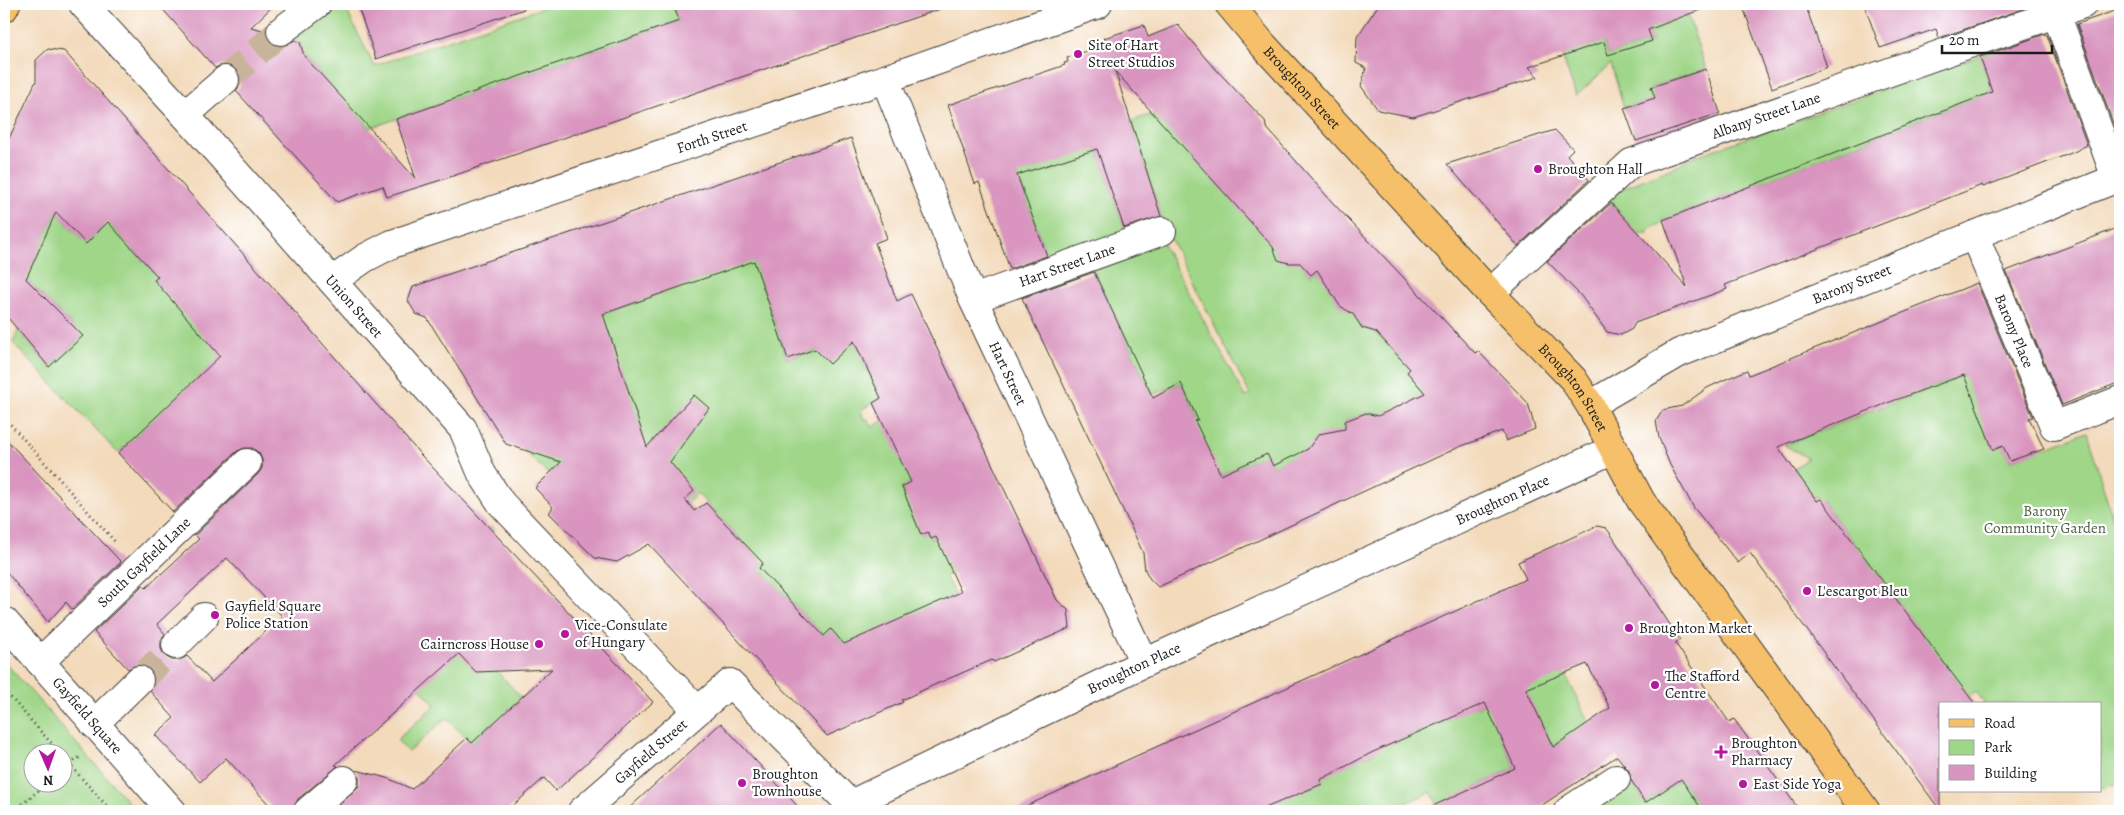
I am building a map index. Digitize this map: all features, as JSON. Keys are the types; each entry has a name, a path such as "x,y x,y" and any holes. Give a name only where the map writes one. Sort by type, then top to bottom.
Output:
{"main road":[{"path":"4,8 6,4"},
{"name":"Broughton Street","path":"1235,5 1490,293 1573,380 1590,405 1641,501 1866,811"}],"street":[{"name":"Union Street","path":"83,4 185,115 464,429 482,474 501,503 697,710"},
{"path":"282,31 317,4"},
{"name":"Forth Street","path":"332,281 365,258 392,244 885,79 1098,4"},
{"name":"Albany Street Lane","path":"1490,293 1632,163 2052,8 2083,4"},
{"path":"2052,8 2118,178"},
{"name":"Hart Street","path":"885,79 972,299 1144,663"},
{"path":"185,115 225,80"},
{"name":"Barony Street","path":"1590,405 1679,353 2118,178"},
{"name":"Hart Street Lane","path":"972,299 1162,231"},
{"name":"Barony Place","path":"1974,235 2054,426 2120,400"},
{"name":"Broughton Place","path":"697,710 730,683 854,808 1144,663 1614,449"},
{"name":"South Gayfield Lane","path":"40,662 247,463"},
{"path":"176,645 204,617"},
{"name":"Gayfield Square","path":"4,621 172,811"},
{"path":"94,724 139,680"},
{"name":"Gayfield Street","path":"582,811 697,710"},
{"path":"1568,811 1616,779"},
{"path":"308,811 344,780"}],"path":[{"path":"4,417 138,568"},
{"path":"4,690 50,742"},
{"path":"72,767 111,811"},
{"path":"15,811 37,792"}],"green space":[{"path":"553,4 673,4 679,21 370,128 302,53 302,47 298,41 290,40 344,5 374,66"},
{"path":"1676,4 1681,17 1688,16 1706,69 1651,87 1655,99 1624,108 1611,64 1576,96 1559,46 1600,30 1608,55 1652,41 1648,30 1653,11"},
{"path":"2021,41 2033,75 1662,221 1663,223 1649,229 1647,234 1638,234 1609,201 1623,188 1680,165 1687,159"},
{"path":"1163,111 1273,240 1273,247 1278,259 1292,263 1302,255 1303,266 1311,275 1317,270 1324,278 1340,306 1353,313 1361,327 1375,332 1411,369 1407,372 1438,400 1372,419 1370,414 1366,413 1345,421 1347,432 1273,466 1267,454 1206,482 1195,422 1198,419 1181,383 1152,395 1090,263 1158,235 1245,397 1250,395 1164,226 1131,121"},
{"path":"1092,134 1128,239 1050,264 1015,169"},
{"path":"78,197 108,222 158,277 154,280 237,362 203,373 118,453 13,343 18,330 49,367 83,336 25,278 56,212 86,244 104,226"},
{"path":"754,260 787,359 853,339 881,398 861,410 864,420 868,419 872,427 890,417 918,477 901,488 905,495 911,492 921,535 928,532 931,539 945,533 962,568 945,576 955,595 846,655 843,643 831,630 824,636 759,568 763,563 697,493 649,544 669,463 662,431 646,448 570,453 549,474 523,450 590,430 603,314"},
{"name":"Barony Community Garden","path":"2003,360 2003,446 2010,461 2087,432 2120,543 2120,782 2102,788 2102,702 1984,702 1976,692 1969,697 1821,499 1813,496 1794,469 1808,458 1784,445"},
{"path":"491,527 495,531 450,574 472,668 477,671 491,665 529,706 501,731 493,723 472,743 446,718 408,752 397,740 435,705 415,683 278,721 231,764 226,758 366,644"},
{"path":"4,661 136,811 4,811"},
{"path":"1561,665 1589,723 1553,747 1538,716 1499,733 1515,768 1474,787 1484,811 1441,811 1431,792 1392,809 1393,811 1249,811 1242,796 1310,789 1322,783 1316,770 1360,743 1366,757 1374,753 1368,739 1428,712 1435,726 1450,718 1444,705 1470,693 1477,707"},
{"path":"1681,779 1703,811 1595,811 1634,785 1645,803"}],"building":[{"path":"158,4 275,4 251,27 266,31 268,40 275,46 283,46 295,40 300,42 304,56 416,179 396,119 679,21 673,4 940,4 940,9 444,179 387,197 383,186 337,202 236,91 240,85 240,77 236,69 230,65 222,65 215,68"},
{"path":"357,4 523,4 524,9 376,59"},
{"path":"1379,4 1709,4 1710,6 1648,30 1652,41 1608,55 1604,42 1529,67 1538,77 1413,117 1378,110 1361,86 1366,68 1356,63 1357,37"},
{"path":"1742,4 1805,4 1827,67 1772,88"},
{"path":"1864,4 2022,4 2023,9 1939,38 1936,29 1880,48"},
{"path":"2120,9 2120,133 2117,134 2077,24"},
{"path":"1144,25 1148,37 1178,25 1207,60 1265,121 1266,127 1333,203 1475,353 1478,351 1528,403 1535,429 1506,441 1502,431 1459,447 1158,587 1150,579 1145,570 1143,553 1022,298 1094,272 1153,398 1181,383 1198,420 1195,421 1221,475 1267,454 1273,466 1308,449 1319,434 1345,429 1345,421 1366,413 1378,416 1425,393 1407,372 1410,369 1376,332 1362,328 1353,314 1340,306 1317,270 1311,275 1300,263 1278,260 1273,247 1115,71 1161,216 1124,228 1097,149 1017,175 1047,256 1010,269 979,182 975,184 948,105 1065,65 1064,63 1068,62 1067,58 1106,44 1104,38"},
{"path":"2045,34 2047,35 2087,145 2074,152 1983,187 1982,185 1725,285 1727,289 1635,323 1632,329 1621,335 1607,332 1581,296 1547,261 1611,203 1687,287 1663,220 1992,92 1980,57"},
{"path":"48,49 64,51 421,455 653,702 556,791 544,778 507,811 332,811 359,786 356,770 387,778 412,789 467,738 472,743 552,669 476,672 459,654 335,765 338,766 298,799 293,811 275,811 226,758 200,782 155,735 174,718 150,691 154,684 154,677 150,669 143,665 136,665 128,669 94,632 143,585 146,588 199,539 195,535 258,474 262,468 262,460 259,453 252,448 244,448 237,451 173,512 118,453 220,356 154,280 158,277 108,222 86,244 56,212 26,279 83,336 49,367 8,318 4,329 4,149 36,81 36,60","holes":["227,558 282,616 212,682 187,656 180,660 172,660 165,656 161,649 161,641 165,634 157,624"]},
{"path":"1706,69 1720,113 1636,141 1624,108 1655,98 1651,87"},
{"name":"Broughton Hall","path":"1555,130 1573,149 1567,155 1589,180 1518,246 1447,164"},
{"path":"851,138 887,238 875,243 897,301 911,294 1057,600 1068,610 1070,628 994,662 992,660 934,685 902,700 903,702 827,736 649,544 617,562 595,558 549,513 553,507 535,488 561,462 506,444 427,318 416,314 408,301 413,287","holes":["754,261 788,359 815,349 830,364 854,341 881,398 873,403 911,482 902,487 921,535 928,532 931,539 936,537 961,592 844,644 831,629 824,636 759,568 763,563 706,503 694,511 685,499 694,491 670,462 709,408 694,395 647,447 603,314"]},
{"path":"2120,227 2120,382 2062,405 2006,271"},
{"path":"1977,283 2033,417 2029,418 2044,449 2010,461 2003,446 1993,450 1964,375 1890,402 1778,447 1817,501 1821,499 1973,702 1939,702 1940,810 1750,553 1738,563 1694,508 1670,465 1659,438 1656,421 1663,410 1682,406 1707,388 1747,370 1749,375"},
{"path":"4,437 121,562 72,609 66,602 48,622 4,569"},
{"path":"1597,526 1606,528 1680,640 1675,643 1729,722 1734,719 1800,811 1703,811 1681,779 1645,803 1631,780 1629,771 1617,756 1533,811 1422,811 1515,768 1485,703 1373,752 1320,780 1322,784 1258,811 1015,811 1526,579 1518,562","holes":["1587,664 1610,708 1553,747 1526,689"]},
{"path":"721,723 802,811 626,811 691,751"}],"tunnel":[{"path":"225,80 281,31"},
{"path":"139,680 176,645"}],"place":[{"name":"Site of Hart Street Studios","path":"1078,54"},
{"name":"Broughton Hall","path":"1538,169"},
{"name":"L'escargot Bleu","path":"1807,591"},
{"name":"Gayfield Square Police Station","path":"215,615"},
{"name":"Broughton Market","path":"1629,628"},
{"name":"Vice-Consulate of Hungary","path":"565,634"},
{"name":"Cairncross House","path":"539,644"},
{"name":"The Stafford Centre","path":"1655,685"},
{"name":"Broughton Pharmacy","path":"1721,752"},
{"name":"Broughton Townhouse","path":"742,783"},
{"name":"East Side Yoga","path":"1743,784"}]}
